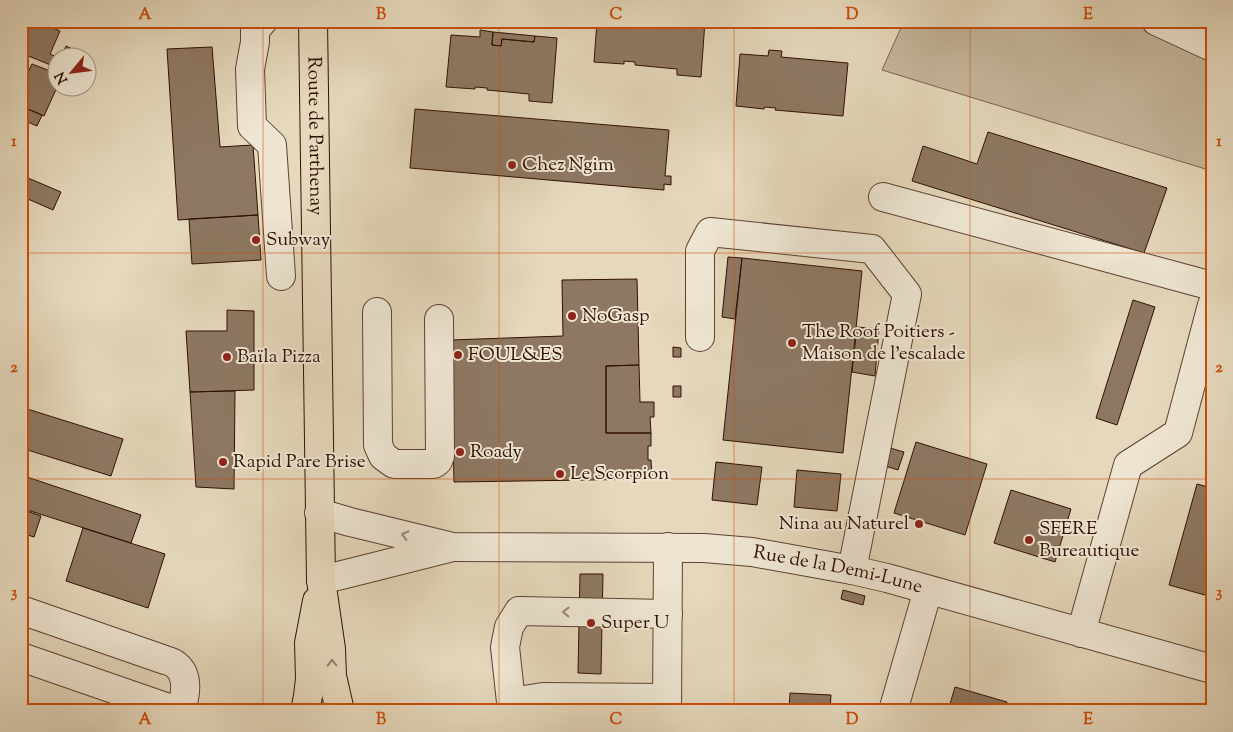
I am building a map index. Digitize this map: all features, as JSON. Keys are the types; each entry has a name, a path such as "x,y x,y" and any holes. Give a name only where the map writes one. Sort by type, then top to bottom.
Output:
{"main road":[{"name":"Route de Parthenay","path":"313,21 321,580 331,649 332,676 340,711"},
{"name":"Route de Parthenay","path":"305,711 310,679 309,643 321,580"}],"street":[{"path":"263,21 256,30 250,69 252,126 272,145 280,276"},
{"path":"1156,21 1212,47"},
{"path":"883,197 1212,286"},
{"path":"700,336 700,251 710,232 872,249 907,294 852,570"},
{"path":"1081,633 1128,465 1178,434 1212,305"},
{"path":"378,312 378,445 383,456 394,464 434,464 440,456 439,319"},
{"name":"Rue de la Demi-Lune","path":"319,513 453,546 668,547 752,552 852,570 1212,669"},
{"name":"Rue de la Demi-Lune","path":"321,580 453,546"},
{"path":"668,547 668,614 667,704 543,697 511,706 505,647 509,627 519,611 668,614"},
{"path":"893,711 928,590"},
{"path":"21,610 176,665 184,675 185,696 179,711 21,657"}],"shaded area":[{"path":"904,21 1212,21 1212,171 882,70"}],"building":[{"path":"21,21 37,21 60,31 53,48 48,48 48,64 21,53"},
{"path":"597,21 705,21 701,77 677,75 677,69 635,65 635,62 624,61 624,64 594,62"},
{"path":"480,30 493,32 492,45 501,46 502,39 534,42 535,36 557,38 552,103 529,101 529,94 487,90 487,88 446,87 451,35 480,37"},
{"path":"493,32 535,36 534,42 502,39 501,46 492,45"},
{"path":"212,47 220,147 253,145 258,215 178,220 167,49"},
{"path":"769,50 782,51 781,57 848,63 843,116 775,110 776,108 765,107 764,109 736,106 740,54 768,56"},
{"path":"32,64 48,70 48,98 52,98 44,116 21,106 21,74 22,72 27,74"},
{"path":"21,106 42,115 37,126 21,119"},
{"path":"415,109 669,130 665,176 671,176 671,185 664,184 664,190 410,168"},
{"path":"988,132 1167,188 1144,253 912,181 923,146 977,164"},
{"path":"21,175 61,192 53,210 21,196"},
{"path":"258,215 261,260 192,264 189,219"},
{"path":"728,257 742,258 735,319 722,317"},
{"path":"742,258 862,271 843,453 723,440"},
{"path":"637,279 639,365 606,366 606,433 651,433 651,446 648,446 648,460 651,460 652,479 454,482 451,340 563,336 562,280"},
{"path":"1133,300 1155,307 1117,425 1096,418"},
{"path":"227,310 254,311 254,390 190,392 186,331 227,331"},
{"path":"857,327 879,329 875,376 852,372"},
{"path":"673,347 681,348 681,357 673,357"},
{"path":"639,365 640,402 654,402 654,417 650,417 651,433 606,433 606,366"},
{"path":"673,386 681,386 681,397 673,397"},
{"path":"235,391 234,489 196,487 190,392"},
{"path":"21,407 123,439 111,476 21,448"},
{"path":"916,442 987,464 965,535 894,513"},
{"path":"890,448 904,452 898,470 885,466"},
{"path":"716,462 762,467 757,505 712,500"},
{"path":"797,470 841,474 837,511 794,507"},
{"path":"21,475 141,515 131,543 21,508"},
{"path":"1197,484 1212,488 1212,597 1169,585"},
{"path":"1011,490 1071,509 1055,562 994,543"},
{"path":"21,509 41,516 34,537 21,533"},
{"path":"83,528 165,554 148,608 66,581"},
{"path":"580,574 603,574 601,674 578,673"},
{"path":"843,590 865,596 863,605 841,599"},
{"path":"955,687 1007,702 1004,710 1009,711 948,711"},
{"path":"790,693 831,695 830,711 789,711"}],"place":[{"name":"Chez Ngim","path":"512,165"},
{"name":"Subway","path":"256,240"},
{"name":"NoGasp","path":"572,316"},
{"name":"The Roof Poitiers - Maison de l'escalade","path":"792,343"},
{"name":"FOUL&ES","path":"458,355"},
{"name":"Baïla Pizza","path":"227,357"},
{"name":"Roady","path":"460,452"},
{"name":"Rapid Pare Brise","path":"223,462"},
{"name":"Le Scorpion","path":"560,474"},
{"name":"Nina au Naturel","path":"919,524"},
{"name":"SFERE Bureautique","path":"1029,540"},
{"name":"Super U","path":"591,623"}]}
